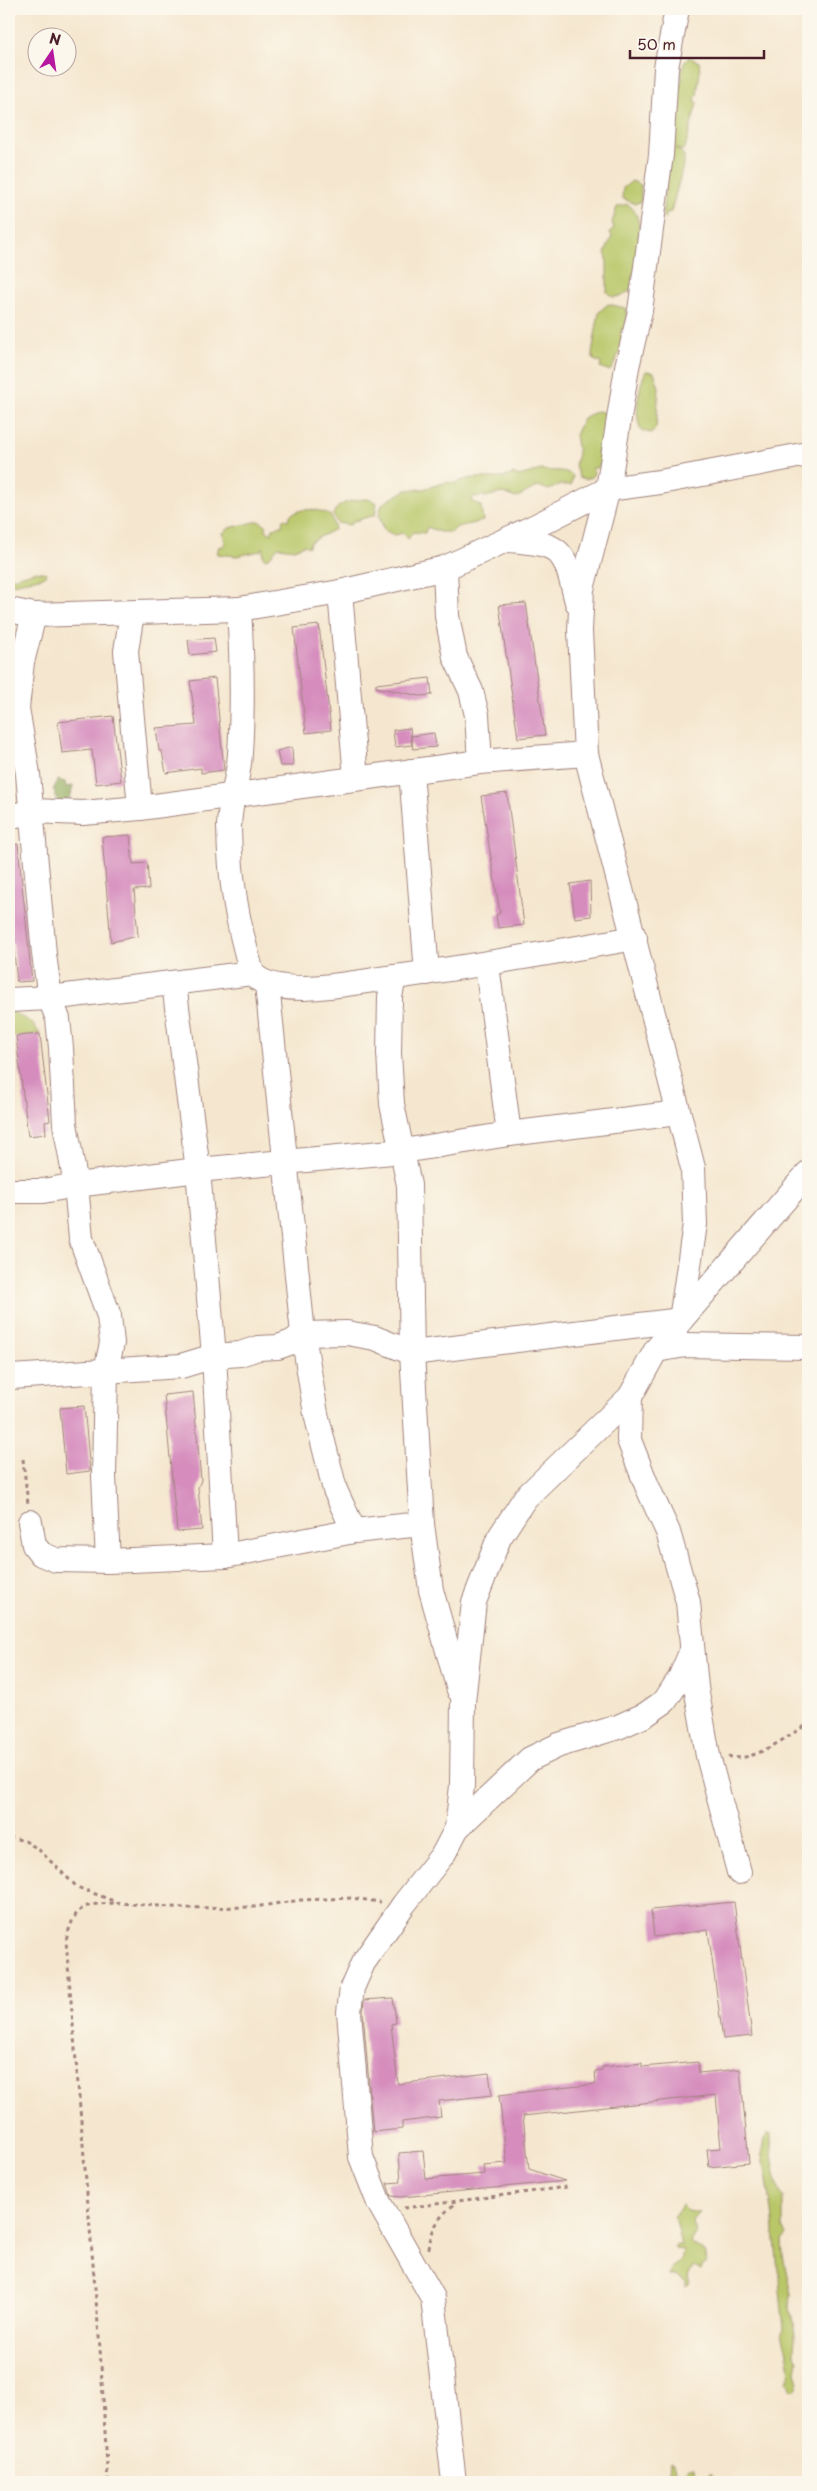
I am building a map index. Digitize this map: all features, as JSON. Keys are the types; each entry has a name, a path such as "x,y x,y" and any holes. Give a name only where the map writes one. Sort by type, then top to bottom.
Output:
{"street":[{"path":"677,9 666,68 661,155 640,312 627,367 608,489 582,590 581,616 586,754 635,938 692,1168 695,1224 681,1320"},
{"path":"9,610 34,616 238,609 340,592 445,568 608,489 660,482 808,454"},
{"path":"506,540 540,542 553,548 564,560 569,571 581,616"},
{"path":"445,568 447,616 455,657 473,699 480,762"},
{"path":"340,592 356,778"},
{"path":"238,609 241,709 240,754 229,825 232,891 241,934 260,979 286,1162 303,1334 316,1414 335,1490 354,1531"},
{"path":"132,613 126,651 140,808"},
{"path":"34,616 22,662 17,708 32,811 44,954 50,998 58,1019 65,1124 76,1185 81,1239 109,1316 112,1343 106,1370 104,1476 108,1561"},
{"path":"9,817 32,811 83,813 140,808 480,762 586,754"},
{"path":"411,771 427,973"},
{"path":"9,1000 50,998 174,984 260,979 303,988 487,965 635,938"},
{"path":"487,965 508,1134"},
{"path":"394,977 390,997 389,1053 392,1104 410,1185 412,1353 422,1524 431,1590 463,1702"},
{"path":"174,984 198,1170 214,1356 225,1556"},
{"path":"9,1191 43,1191 76,1185 198,1170 403,1151 508,1134 678,1113"},
{"path":"454,2482 433,2298 379,2203 362,2157 349,2012 352,1988 362,1963 404,1904 444,1854 457,1828 462,1786 463,1702 474,1602 499,1538 525,1498 630,1397 656,1350 808,1173"},
{"path":"12,1377 181,1366 214,1356 278,1347 292,1342 303,1334 347,1333 375,1338 412,1353 681,1320"},
{"path":"656,1350 686,1345 808,1347"},
{"path":"630,1397 629,1440 646,1486 668,1532 688,1602 692,1648 706,1741 739,1872"},
{"path":"30,1522 34,1545 41,1554 56,1560 108,1561 225,1556 354,1531 422,1524"},
{"path":"457,1828 530,1759 560,1745 618,1727 645,1715 665,1701 680,1678 692,1648"}],"path":[{"path":"24,1459 30,1522"},
{"path":"706,1741 719,1753 731,1758 740,1758 755,1754 808,1724"},
{"path":"9,1837 25,1841 38,1849 77,1888 119,1903"},
{"path":"108,2482 100,2348 66,1941 73,1917 82,1908 92,1904 119,1903 185,1908 254,1907 301,1900 351,1898 404,1904"},
{"path":"379,2203 401,2208 567,2188"},
{"path":"428,2287 430,2244 434,2228 440,2216 457,2202"}],"green space":[{"path":"689,57 699,62 700,71 695,98 697,103 686,145 682,151 675,148 684,155 684,162 671,212 667,213 665,219 662,215 673,123 676,121 677,93 682,79 681,74 684,63"},
{"path":"632,181 641,185 641,201 635,204 622,198 623,188"},
{"path":"627,204 634,210 638,219 638,255 632,289 622,296 613,297 607,292 607,258 605,253 612,236 610,233 614,228 612,223 617,207"},
{"path":"608,304 625,308 626,314 625,331 616,360 610,371 600,367 601,363 594,360 592,353 599,312"},
{"path":"646,371 654,372 659,387 656,428 652,433 642,431 639,426 637,410 639,393"},
{"path":"597,411 606,413 608,417 606,438 599,444 602,449 597,453 603,457 598,468 591,468 594,472 592,477 585,479 579,477 575,465 578,453 575,435 583,418"},
{"path":"541,470 562,471 570,474 573,476 571,485 559,485 549,490 538,486 516,498 503,493 484,497 482,495 479,498 475,496 471,501 481,506 483,521 457,527 452,532 440,532 427,527 425,533 413,532 408,539 404,533 394,535 384,530 379,515 382,504 406,490 423,489 471,478 503,478 513,474 518,476"},
{"path":"368,499 377,503 375,515 354,521 350,525 337,523 333,515 338,507 352,501"},
{"path":"302,510 317,510 331,516 335,529 310,542 309,547 304,545 294,549 278,547 266,559 263,557 263,547 260,551 237,556 217,554 219,546 222,547 225,543 223,533 229,528 259,521 266,525 266,530 271,534 273,528 282,526 283,519 288,520 291,514"},
{"path":"36,571 47,573 43,577 9,585 9,579"},
{"path":"58,780 65,782 66,787 73,786 70,798 60,802 55,797 55,791 53,790"},
{"path":"9,1010 32,1023 40,1034 9,1037"},
{"path":"768,2133 771,2134 776,2177 780,2193 783,2197 783,2227 787,2234 782,2240 783,2256 791,2295 790,2307 795,2335 794,2353 798,2360 796,2372 799,2381 796,2390 791,2391 787,2381 789,2364 782,2332 784,2329 772,2211 762,2150 764,2139"},
{"path":"682,2205 688,2211 700,2213 692,2220 696,2232 690,2242 704,2252 707,2262 703,2265 701,2271 693,2266 688,2277 690,2284 686,2287 686,2282 676,2276 669,2276 672,2267 679,2263 682,2256 683,2250 675,2249 675,2245 681,2245 674,2217"},
{"path":"670,2462 674,2463 676,2471 681,2474 689,2467 694,2467 696,2476 702,2482 668,2482"},
{"path":"710,2473 712,2477 708,2482 702,2482"}],"building":[{"path":"526,603 545,735 518,738 499,605"},
{"path":"319,625 331,730 306,733 294,628"},
{"path":"214,638 216,652 190,655 188,640"},
{"path":"215,678 224,770 201,773 201,768 166,773 162,751 159,751 156,728 196,725 190,681"},
{"path":"430,678 432,695 420,696 376,687 376,684"},
{"path":"113,716 121,781 96,784 92,750 62,753 58,722"},
{"path":"410,728 412,745 395,747 393,730"},
{"path":"434,733 436,747 413,749 411,736"},
{"path":"292,747 293,766 280,766 277,751"},
{"path":"507,793 524,925 498,928 496,915 500,913 481,796"},
{"path":"130,835 133,864 147,863 149,889 134,890 138,936 111,942 102,837"},
{"path":"18,844 32,981 17,982 13,942 9,942 9,845"},
{"path":"590,881 591,916 575,918 570,884"},
{"path":"40,1034 50,1121 45,1122 46,1134 28,1136 16,1036"},
{"path":"193,1392 201,1480 198,1488 202,1530 177,1532 164,1395"},
{"path":"84,1406 90,1471 66,1474 60,1408"},
{"path":"734,1902 752,2036 723,2039 708,1930 654,1937 651,1910"},
{"path":"393,1998 396,2023 391,2024 398,2084 489,2073 492,2095 439,2101 441,2117 402,2122 402,2129 373,2132 363,2012 364,2000"},
{"path":"698,2062 699,2073 740,2069 749,2163 709,2167 707,2149 721,2148 716,2095 523,2116 529,2169 565,2181 402,2197 391,2196 387,2183 401,2182 399,2153 423,2151 426,2179 484,2174 483,2165 507,2163 499,2095 596,2084 595,2071 602,2070 602,2067 642,2063 642,2067"}]}
